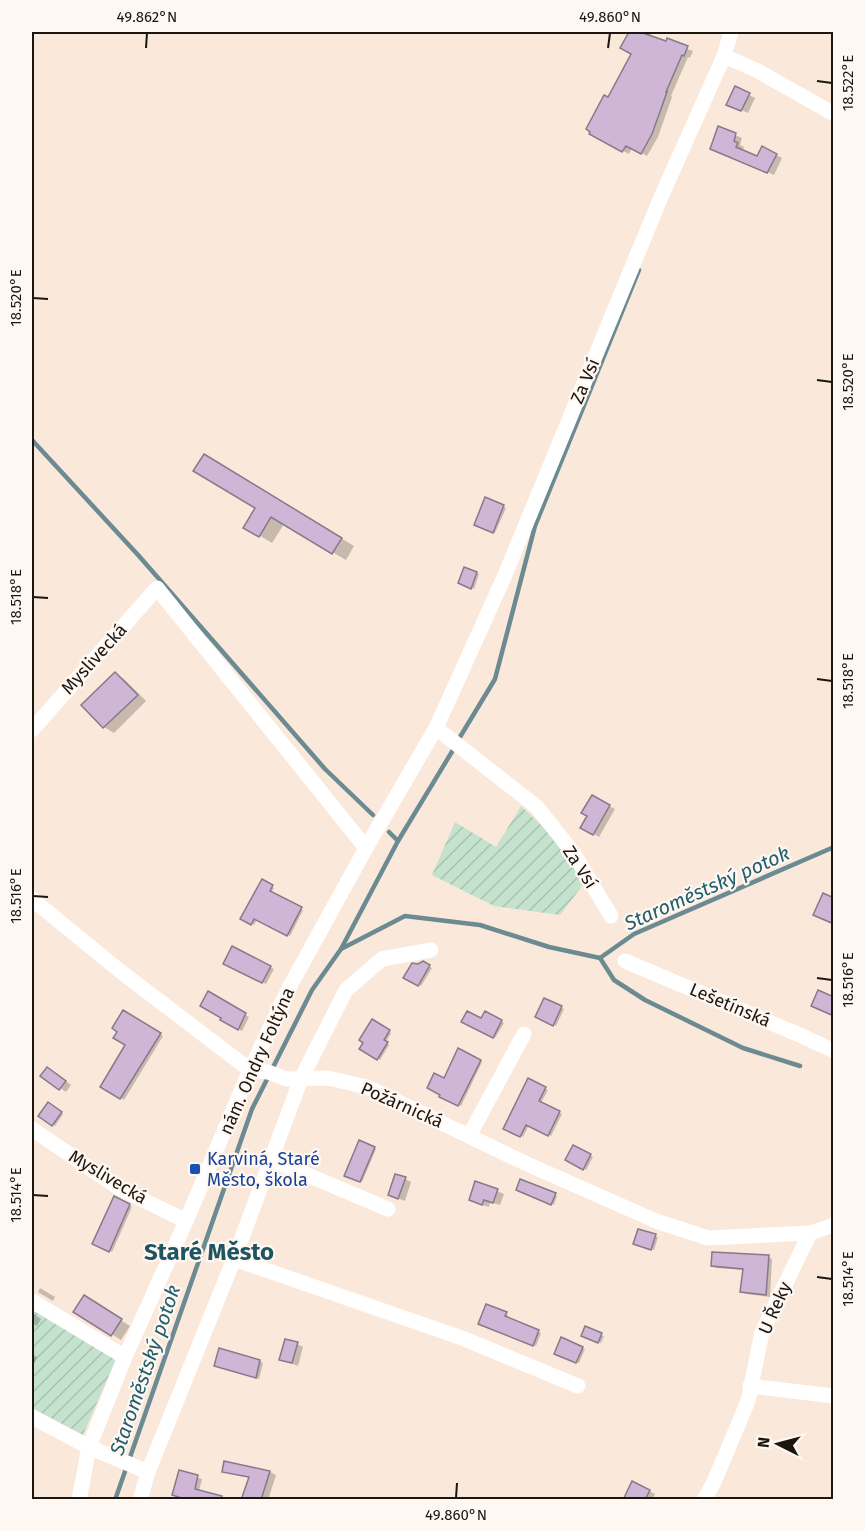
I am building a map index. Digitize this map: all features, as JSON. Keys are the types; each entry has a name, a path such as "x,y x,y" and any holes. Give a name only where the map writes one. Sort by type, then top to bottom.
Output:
{"street":[{"name":"Za Vsí","path":"376,831 436,728 505,575 661,197 724,56 731,32"},
{"path":"724,56 758,71 834,114"},
{"name":"Myslivecká","path":"32,730 157,588 366,848"},
{"name":"Za Vsí","path":"436,728 537,807 574,854 611,916"},
{"name":"nám. Ondry Foltýna","path":"79,1500 89,1447 124,1357 186,1221 250,1070 290,986 376,831"},
{"path":"32,899 250,1070"},
{"path":"140,1500 136,1467 234,1259 301,1079 346,990 382,959 431,950"},
{"name":"Lešetínská","path":"625,961 834,1051"},
{"path":"469,1136 524,1034"},
{"name":"Požárnická","path":"250,1070 301,1079 328,1078 367,1087 527,1164 656,1221 708,1238 810,1233"},
{"name":"Myslivecká","path":"32,1128 119,1188 186,1221"},
{"path":"272,1160 388,1209"},
{"path":"810,1233 834,1225"},
{"name":"U Řeky","path":"704,1500 714,1482 747,1401 762,1332 810,1233"},
{"path":"234,1259 462,1338 578,1386"},
{"path":"32,1301 124,1357"},
{"path":"750,1386 834,1396"},
{"path":"32,1417 89,1447 136,1467"}],"green space":[{"path":"521,806 569,852 585,882 560,915 494,906 432,875 455,822 496,847"},
{"path":"32,1309 116,1359 83,1435 32,1408"}],"building":[{"path":"629,32 640,32 666,41 667,38 688,46 666,92 652,134 641,154 626,146 622,152 589,134 590,132 586,129 604,95 608,97 631,54 620,48"},
{"path":"735,86 750,93 741,111 726,105"},
{"path":"718,126 736,133 734,141 738,143 736,147 757,156 762,146 777,154 767,173 710,149"},
{"path":"204,454 342,538 332,554 271,517 259,537 243,528 255,508 193,471"},
{"path":"485,497 504,505 493,533 474,525"},
{"path":"464,567 477,572 471,589 458,583"},
{"path":"115,672 138,695 103,728 81,705"},
{"path":"592,795 610,805 593,835 580,828 587,816 581,813"},
{"path":"262,879 273,885 270,891 302,907 287,936 254,919 251,925 240,919"},
{"path":"823,893 834,898 834,924 813,915"},
{"path":"232,946 271,966 262,983 223,964"},
{"path":"423,961 430,965 418,986 403,978 412,963 418,964"},
{"path":"818,990 834,997 834,1016 811,1006"},
{"path":"208,991 246,1013 238,1030 200,1006"},
{"path":"544,998 562,1006 553,1026 535,1017"},
{"path":"123,1010 161,1033 120,1099 100,1087 125,1045 113,1038 117,1032 112,1028"},
{"path":"467,1011 481,1018 485,1011 502,1020 493,1038 461,1022"},
{"path":"372,1019 390,1030 384,1040 388,1042 377,1060 359,1049 363,1043 359,1040"},
{"path":"458,1048 481,1060 458,1106 427,1088 434,1073 444,1078"},
{"path":"47,1067 66,1081 59,1090 40,1076"},
{"path":"528,1078 546,1087 539,1101 560,1111 548,1136 526,1125 520,1137 503,1129"},
{"path":"48,1102 62,1112 52,1126 38,1116"},
{"path":"359,1140 375,1147 360,1182 344,1176"},
{"path":"573,1145 591,1154 583,1170 565,1160"},
{"path":"395,1174 406,1177 398,1199 388,1195"},
{"path":"520,1179 556,1193 551,1205 516,1190"},
{"path":"475,1181 498,1189 493,1203 484,1200 482,1205 469,1200"},
{"path":"114,1196 130,1204 109,1252 92,1244"},
{"path":"638,1229 656,1234 651,1250 633,1244"},
{"path":"712,1252 769,1255 766,1295 740,1292 743,1269 711,1266"},
{"path":"84,1295 122,1319 111,1336 73,1312"},
{"path":"486,1304 507,1312 505,1316 539,1330 533,1346 478,1324"},
{"path":"585,1326 602,1333 598,1343 581,1336"},
{"path":"561,1337 583,1347 576,1363 554,1354"},
{"path":"285,1339 298,1342 292,1363 279,1360"},
{"path":"219,1348 260,1360 256,1378 214,1366"},
{"path":"224,1461 270,1471 261,1500 241,1500 249,1477 222,1472"},
{"path":"179,1470 198,1475 195,1489 222,1496 221,1500 188,1500 172,1495"},
{"path":"632,1481 650,1490 645,1500 623,1500"}],"waterway":[{"path":"460,737 495,679 535,526 639,270"},
{"path":"32,440 139,556 325,769 373,815"},
{"path":"398,841 453,750"},
{"path":"341,949 398,841 389,832"},
{"name":"Staroměstský potok","path":"115,1500 252,1109 312,990 341,949 405,916 480,925 549,947 600,958 634,934 834,847"},
{"path":"600,958 614,980 645,1000 743,1048 800,1066"}],"place":[{"name":"Karviná, Staré Město, škola","path":"195,1169"}],"district":[{"name":"Staré Město","path":"209,1252"}]}
